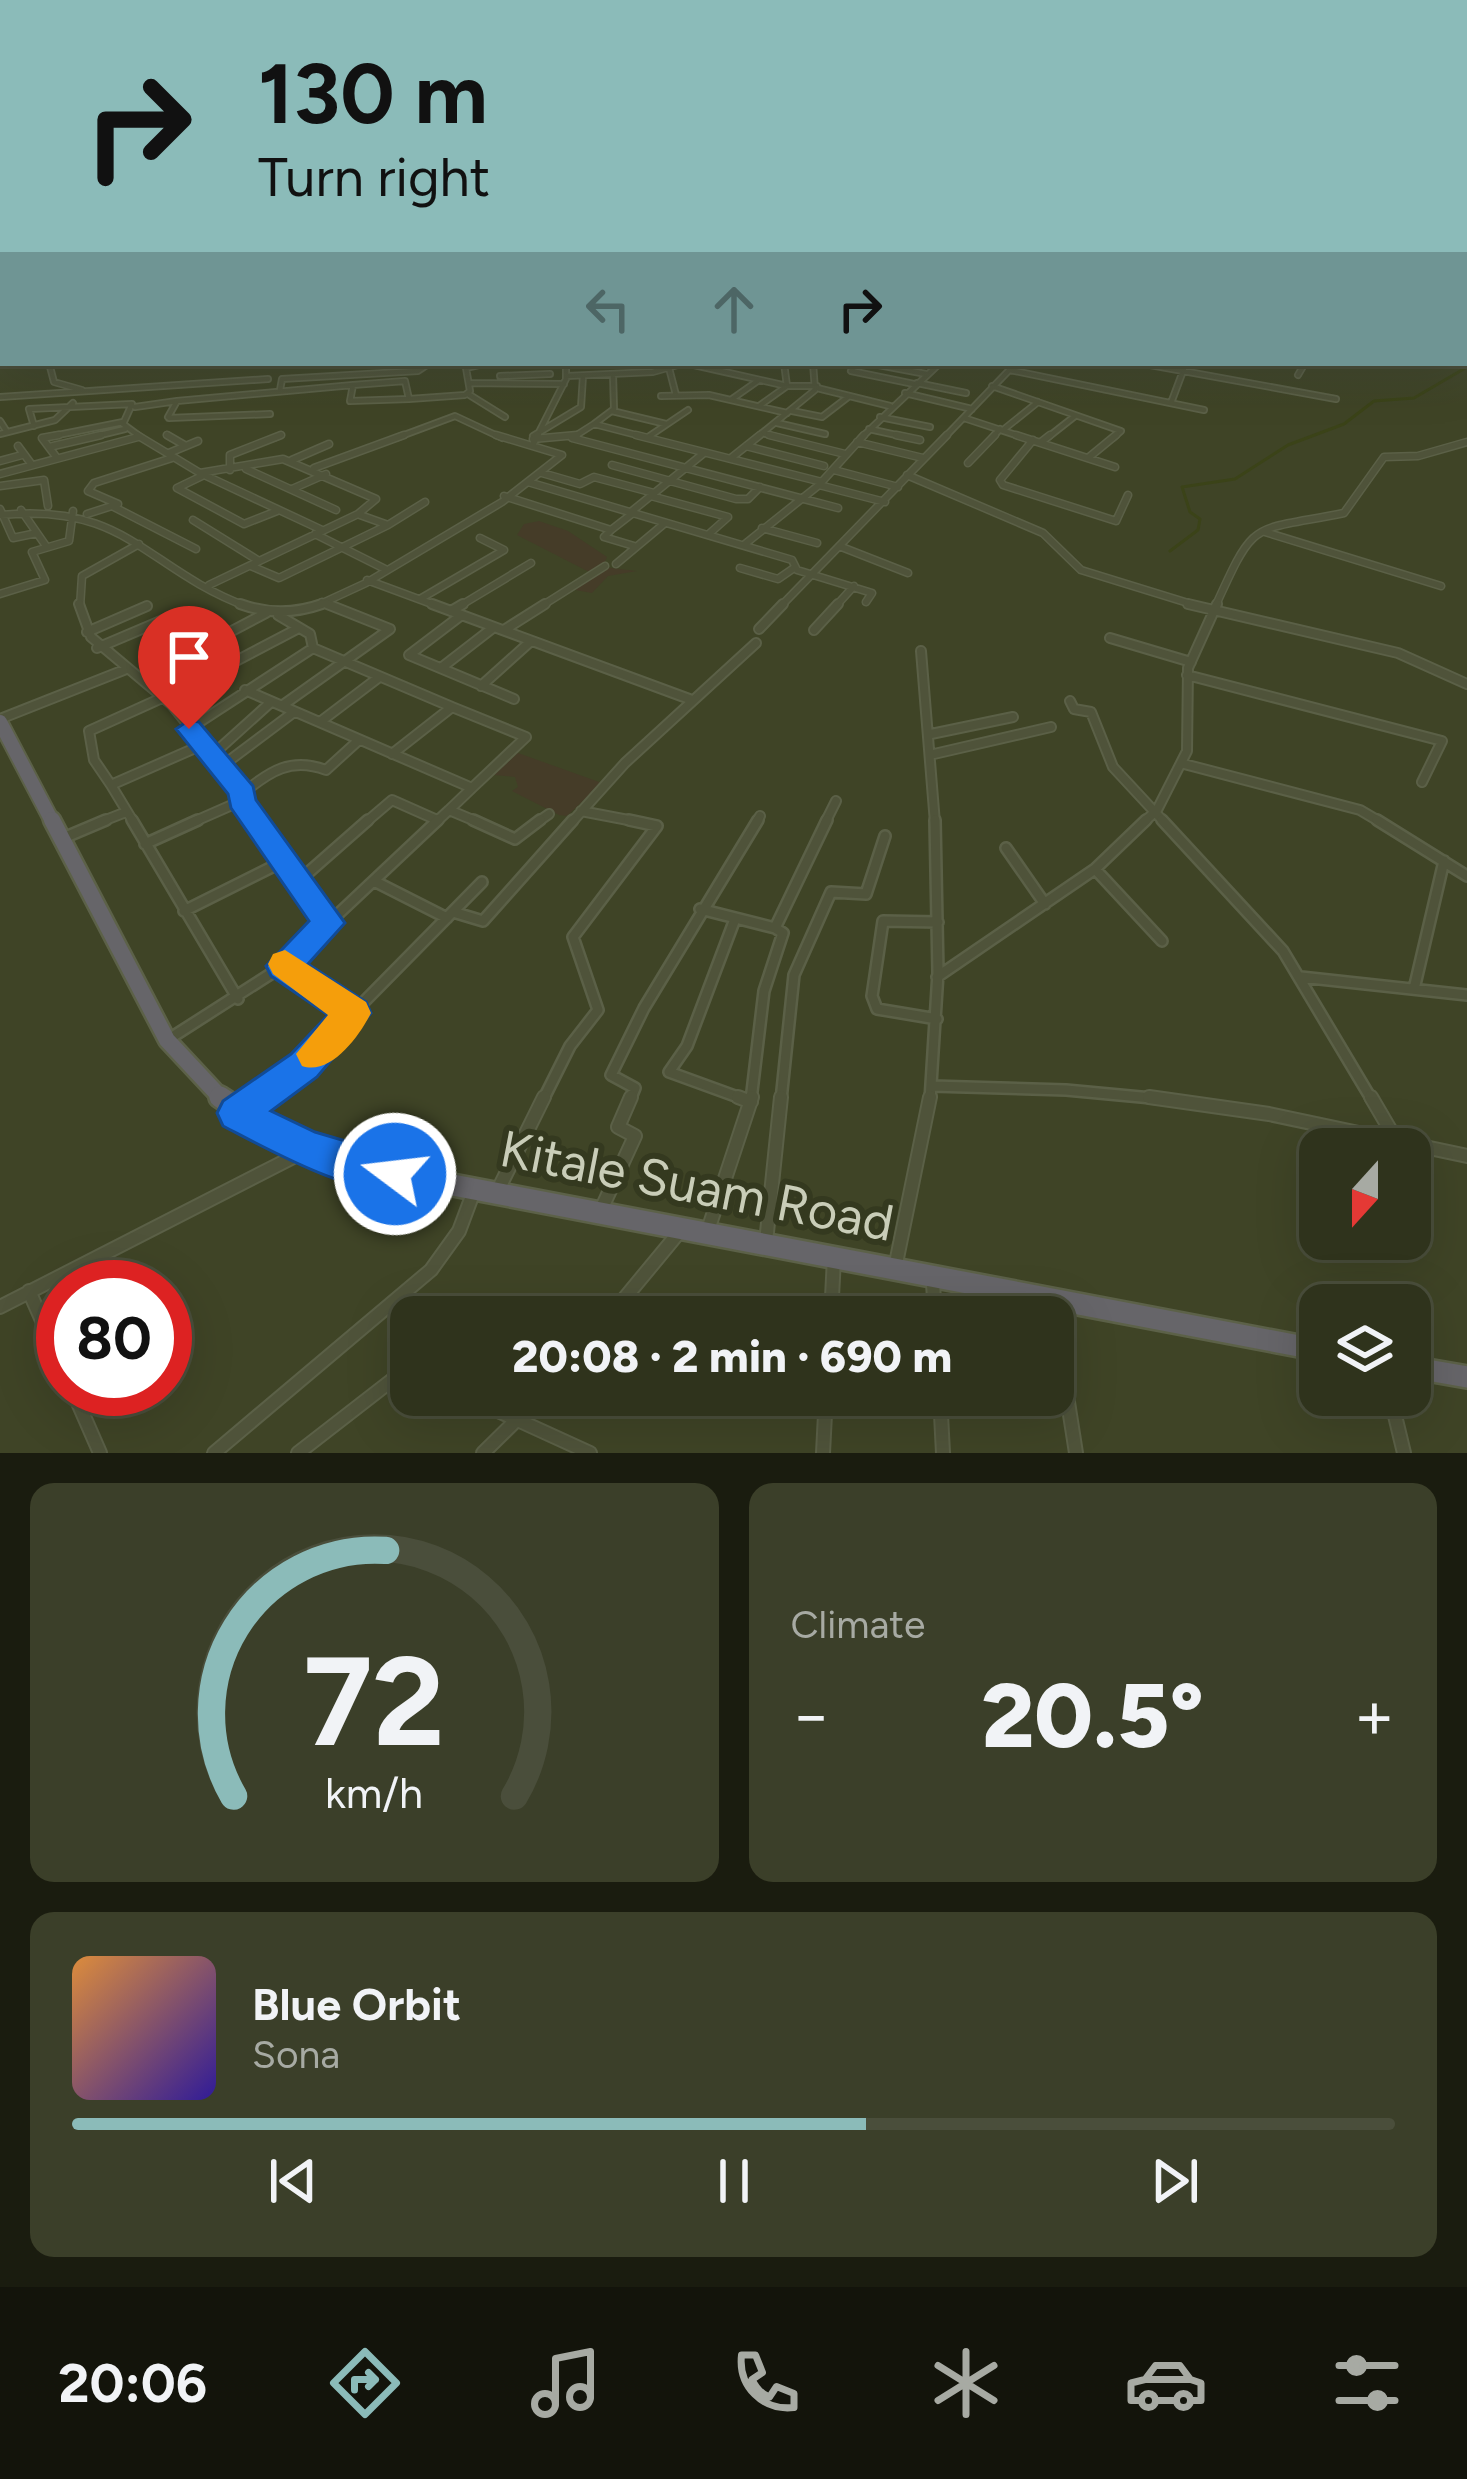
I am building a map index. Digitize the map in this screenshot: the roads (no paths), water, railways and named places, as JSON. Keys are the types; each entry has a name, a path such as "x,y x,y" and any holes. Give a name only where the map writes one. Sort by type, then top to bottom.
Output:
{"highway":[{"name":"Kitale Suam Road","path":"0,721 167,1040 237,1113 308,1150 474,1190 1045,1296"},
{"name":"Kitale Suam Road","path":"1074,1302 1299,1346"},
{"path":"1431,1370 1467,1377"}],"street":[{"path":"51,366 54,382 81,391"},
{"path":"280,390 282,379 425,366"},
{"path":"468,394 466,368 474,366"},
{"path":"548,383 550,366"},
{"path":"533,440 568,376 566,366"},
{"path":"606,366 612,411"},
{"path":"638,366 640,372"},
{"path":"568,376 670,366 676,395"},
{"path":"699,366 787,386 817,387 890,406"},
{"path":"784,366 787,386"},
{"path":"813,366 817,387"},
{"path":"855,366 851,371 966,392"},
{"path":"883,366 927,375"},
{"path":"744,545 821,484 880,416 937,366"},
{"path":"758,629 885,502 1009,366"},
{"path":"1014,366 1204,410"},
{"path":"1298,375 1303,366"},
{"path":"1171,403 1185,367 1336,399"},
{"path":"470,383 550,374"},
{"path":"501,376 564,384"},
{"path":"533,440 581,407 583,376"},
{"path":"0,398 268,379"},
{"path":"731,400 759,380"},
{"path":"34,426 28,409 71,405 127,403 134,407 280,390 410,382 409,399"},
{"path":"379,401 381,383"},
{"path":"353,385 350,402 468,394 505,417"},
{"path":"759,406 787,386"},
{"path":"992,386 1121,431 1088,458"},
{"path":"730,458 817,387"},
{"path":"0,421 3,433 62,416 81,391"},
{"path":"904,393 972,409"},
{"path":"662,396 731,400 822,417 849,396"},
{"path":"177,401 168,418 271,414"},
{"path":"968,463 1039,401"},
{"path":"126,425 134,407"},
{"path":"647,438 688,410"},
{"path":"572,438 612,411 666,424"},
{"path":"314,469 452,416 516,444 572,438 838,508"},
{"path":"880,416 930,427"},
{"path":"1076,416 1037,441 1000,480 1003,485 1115,521 1128,496"},
{"path":"964,418 1115,466"},
{"path":"777,423 825,434"},
{"path":"594,424 885,502"},
{"path":"126,425 202,474 387,569"},
{"path":"57,458 49,447 126,425"},
{"path":"868,429 920,440"},
{"path":"762,433 845,454"},
{"path":"167,435 188,447"},
{"path":"230,470 230,455 281,435"},
{"path":"0,474 139,436"},
{"path":"140,680 270,613 322,602 387,569 542,473 562,455 533,440"},
{"path":"86,514 118,504 89,487 198,441"},
{"path":"856,442 923,458"},
{"path":"937,977 1095,869 1156,810 1184,764 1187,674 1246,538 1258,530 1344,513 1384,457 1418,456 1467,442"},
{"path":"291,460 328,444"},
{"path":"18,446 32,465"},
{"path":"746,446 824,466"},
{"path":"635,546 604,537 705,452"},
{"path":"0,461 22,455"},
{"path":"209,586 375,504 374,497 291,460 259,460 202,474 177,488 244,524 278,510"},
{"path":"611,465 740,500 760,487"},
{"path":"246,469 336,510"},
{"path":"834,470 898,487"},
{"path":"290,490 326,473"},
{"path":"542,473 580,484 594,477 728,518 709,534"},
{"path":"908,475 1042,533 1081,570 1216,610 1398,653 1467,684"},
{"path":"0,486 44,480 47,506"},
{"path":"527,482 792,560 794,568"},
{"path":"505,496 611,530"},
{"path":"193,520 280,578 425,502"},
{"path":"37,533 14,539 1,513 47,506 86,514 209,586 314,638 313,648"},
{"path":"113,507 196,549"},
{"path":"21,510 46,546"},
{"path":"1,599 45,580 32,554 69,541 74,511"},
{"path":"358,514 388,525"},
{"path":"616,564 666,522"},
{"path":"762,528 817,543"},
{"path":"1258,530 1441,586"},
{"path":"418,600 504,550 479,538"},
{"path":"141,543 85,571 78,598 87,632 97,648 164,698 242,797 328,923"},
{"path":"838,546 908,573"},
{"path":"450,612 531,563"},
{"path":"441,668 605,566"},
{"path":"740,568 778,579 794,568"},
{"path":"794,568 872,592 866,602"},
{"path":"367,580 692,700"},
{"path":"814,630 854,586"},
{"path":"210,757 276,704 343,664 390,628 322,602"},
{"path":"87,632 147,606"},
{"path":"461,616 409,654 514,699"},
{"path":"97,648 170,617 211,642"},
{"path":"196,682 298,629"},
{"path":"1110,638 1191,662"},
{"path":"481,686 531,641"},
{"path":"374,881 450,915 481,923 581,812 756,643"},
{"path":"167,1040 284,966 526,737 313,648"},
{"path":"189,729 313,648"},
{"path":"895,1268 932,1086 937,1019 934,754 921,651"},
{"path":"0,721 125,669"},
{"path":"1187,674 1442,741 1423,782"},
{"path":"319,722 378,677"},
{"path":"245,690 472,788"},
{"path":"164,698 89,731 94,760 238,999"},
{"path":"1070,701 1074,709 1090,712 1113,766 1268,932 1301,977 1390,1128"},
{"path":"392,754 452,707"},
{"path":"218,769 295,712"},
{"path":"931,734 1013,717"},
{"path":"934,754 1051,727"},
{"path":"145,844 242,797 285,762 301,760 326,770 359,740"},
{"path":"111,784 202,745"},
{"path":"1184,764 1360,810 1467,876"},
{"path":"301,879 392,800 437,820"},
{"path":"775,928 836,801"},
{"path":"449,810 515,839 549,814"},
{"path":"61,838 126,812"},
{"path":"496,1194 570,1046 598,1010 573,938 657,826 581,812"},
{"path":"599,1213 635,1136 618,1127 635,1088 611,1075 700,909 733,868 760,815"},
{"path":"766,1243 795,971 831,892 866,894 885,836"},
{"path":"1006,848 1045,904"},
{"path":"184,911 284,862"},
{"path":"1414,989 1434,885 1444,862"},
{"path":"1095,869 1162,941"},
{"path":"237,1113 304,1065 482,882"},
{"path":"700,909 783,933 765,972 764,1030 751,1102 708,1231"},
{"path":"735,919 687,1046 669,1072 751,1102"},
{"path":"937,1019 877,1009 872,996 883,921 938,922"},
{"path":"284,966 353,1013"},
{"path":"1301,977 1467,995"},
{"path":"932,1086 1004,1085 1110,1095 1329,1128"},
{"path":"1431,1147 1467,1156"},
{"path":"0,1306 308,1150"},
{"path":"214,1453 430,1270 459,1231 474,1190"},
{"path":"626,1296 682,1228"},
{"path":"832,1296 834,1256"},
{"path":"933,1276 934,1296"},
{"path":"29,1291 36,1307"},
{"path":"298,1453 390,1382"},
{"path":"84,1416 100,1453"},
{"path":"512,1416 590,1453"},
{"path":"483,1453 522,1416"},
{"path":"824,1453 825,1416"},
{"path":"941,1416 943,1453"},
{"path":"1070,1416 1076,1453"},
{"path":"1395,1416 1404,1453"}],"waterway":[{"path":"1170,551 1198,530 1200,519 1190,512 1182,487 1235,479 1288,445 1344,424 1374,401 1414,398 1467,367"}]}
